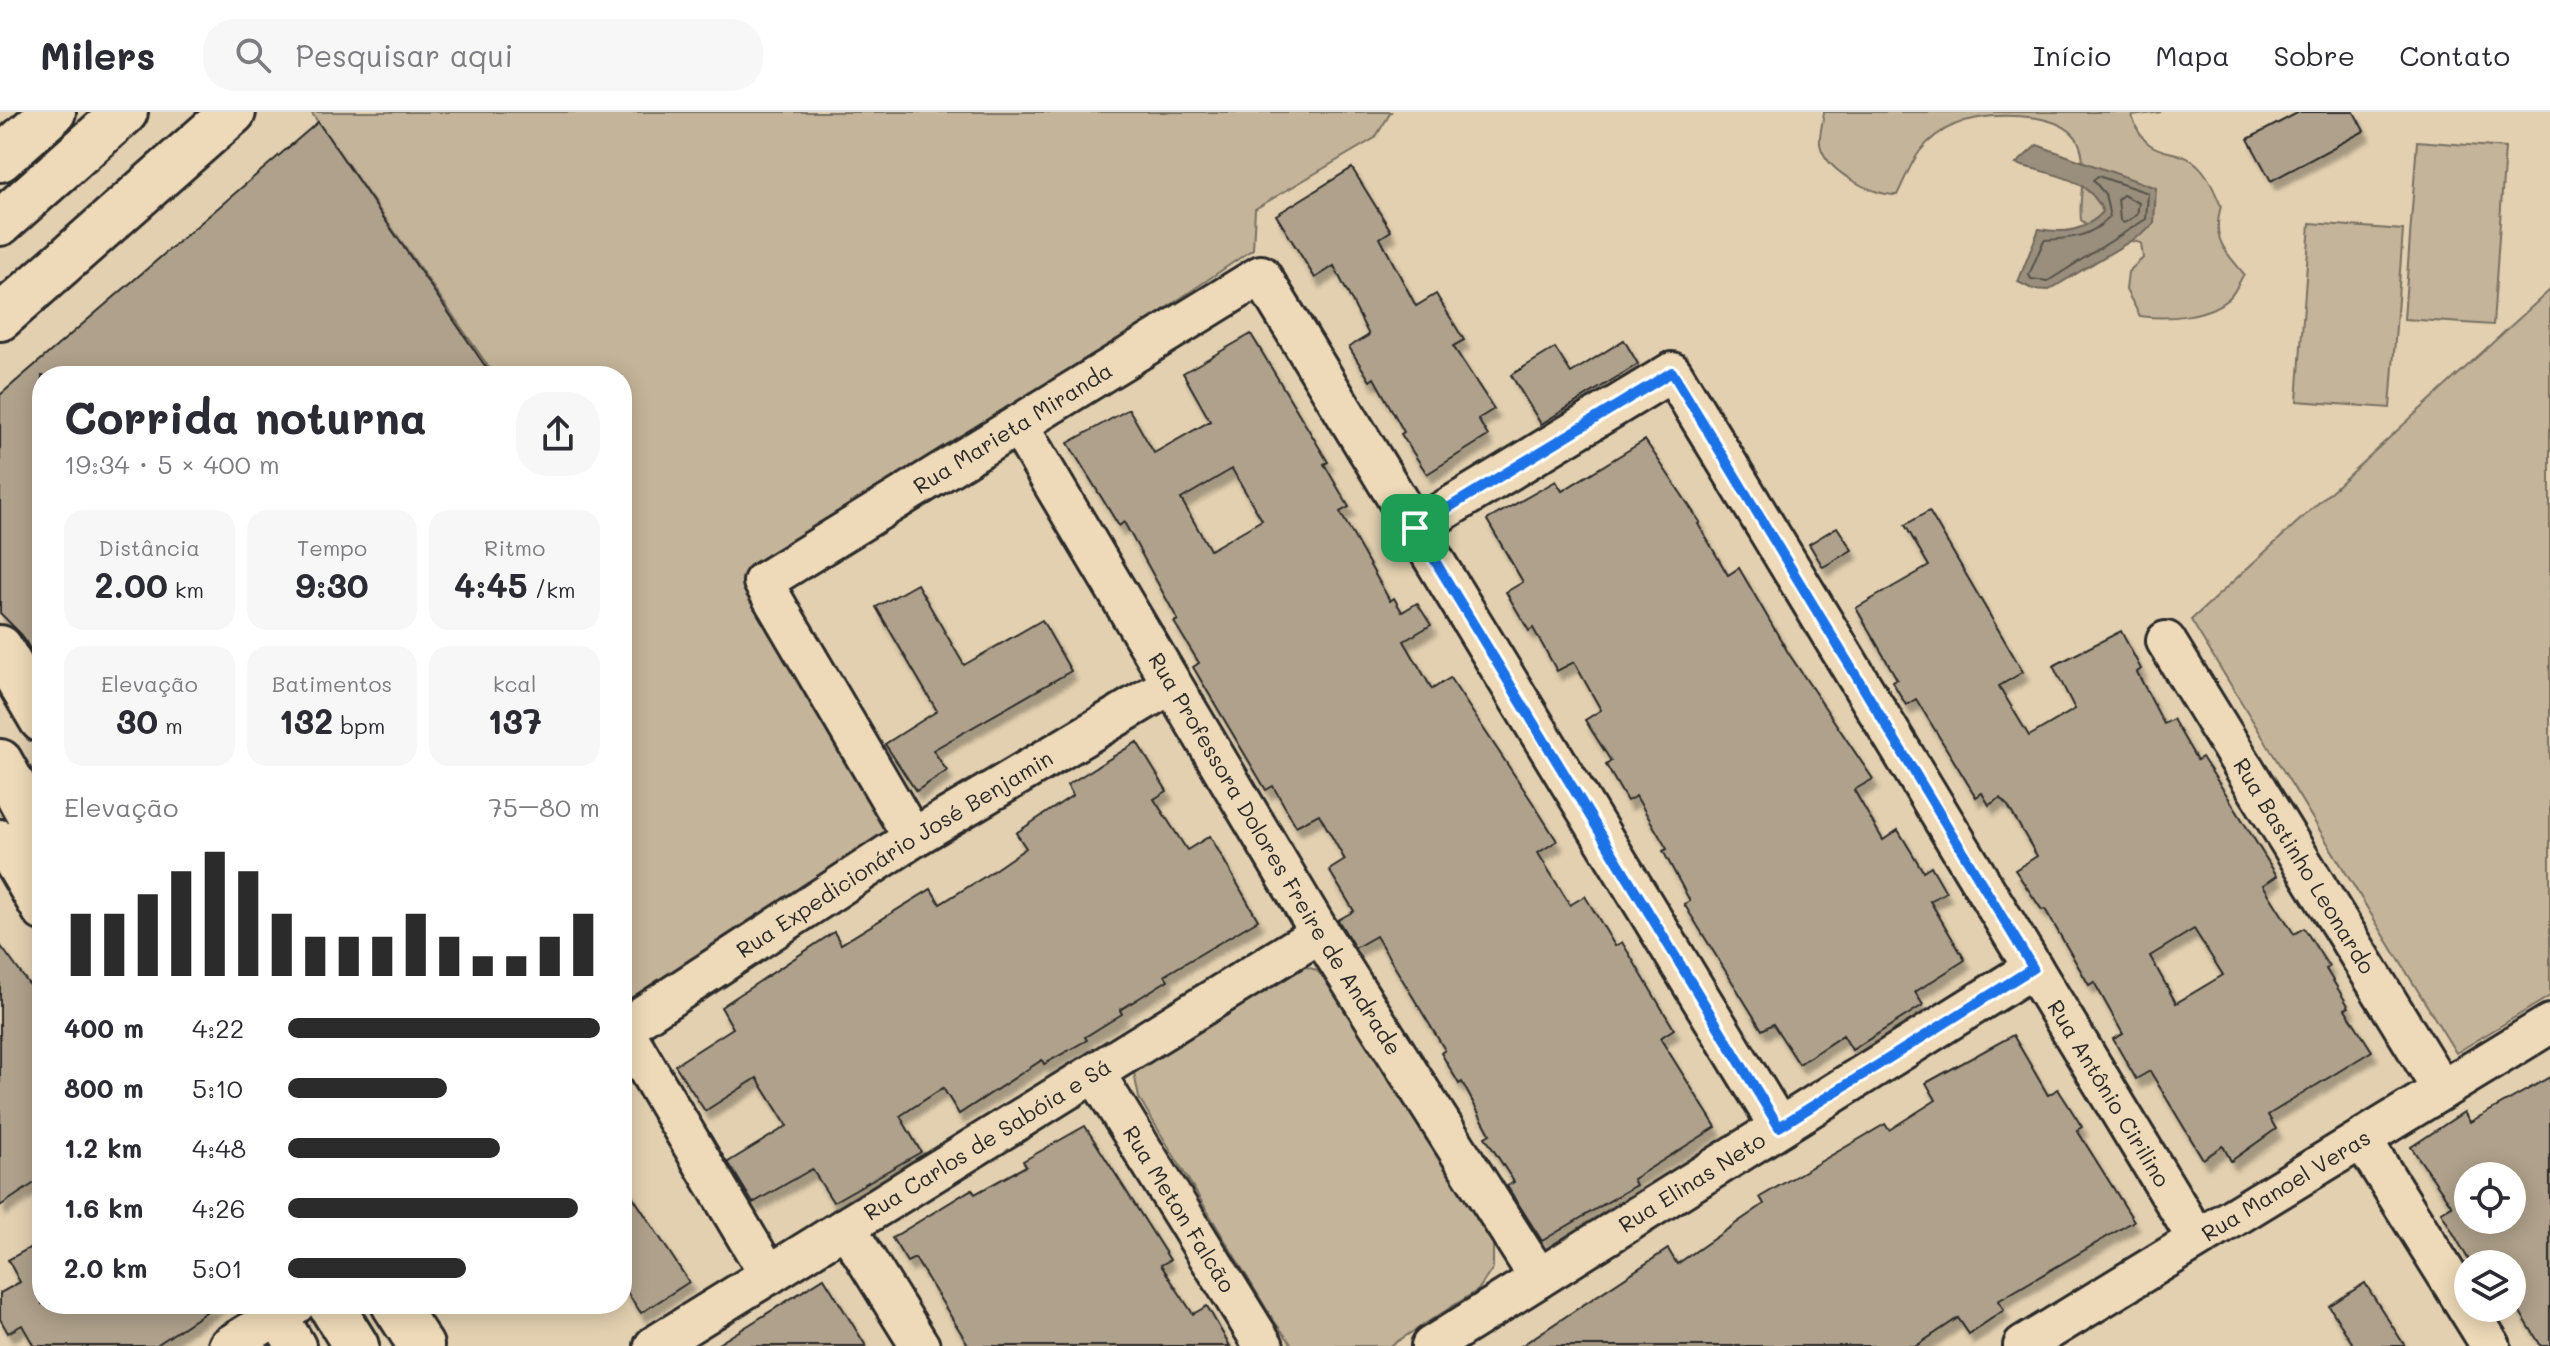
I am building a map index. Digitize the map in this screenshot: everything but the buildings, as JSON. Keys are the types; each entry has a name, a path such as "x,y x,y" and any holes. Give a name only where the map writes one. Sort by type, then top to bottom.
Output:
{"main road":[{"path":"0,159 53,112"},
{"path":"0,223 125,112"},
{"path":"0,318 233,112"},
{"path":"0,648 32,703"},
{"path":"0,762 32,819"},
{"path":"336,1314 356,1346"},
{"path":"400,1314 421,1346"}],"street":[{"name":"Rua Marieta Miranda","path":"913,838 763,582 1261,275 1415,528"},
{"name":"Rua Antônio Cirilino","path":"1415,528 1672,372 2197,1239"},
{"name":"Rua Professora Dolores Freire de Andrade","path":"1018,425 1320,933 1539,1278"},
{"path":"1415,528 1779,1127"},
{"name":"Rua Bastinho Leonardo","path":"2166,641 2442,1090"},
{"name":"Rua Expedicionário José Benjamin","path":"632,1021 913,838 1170,685"},
{"path":"0,839 32,894"},
{"name":"Rua Carlos de Sabóia e Sá","path":"654,1346 1320,933"},
{"name":"Rua Elinas Neto","path":"1431,1346 2033,968"},
{"name":"Rua Manoel Veras","path":"2023,1346 2550,1024"},
{"path":"632,1045 769,1275"},
{"name":"Rua Meton Falcão","path":"1095,1073 1264,1346"},
{"path":"2362,1139 2491,1346"},
{"path":"846,1227 920,1346"},
{"path":"228,1346 285,1317"}],"shaded area":[{"path":"311,112 1391,112 1375,138 1255,209 1253,249 1044,391 744,578 884,819 887,836 632,1005 632,366 488,366"},
{"path":"1824,112 2161,112 2132,116 2146,142 2155,148 2184,156 2206,175 2221,206 2218,227 2221,243 2244,274 2231,296 2212,309 2175,317 2140,316 2126,290 2128,272 2143,258 2141,243 2098,233 2081,220 2083,159 2078,141 2065,128 2049,121 2021,116 1988,116 1958,123 1931,139 1920,151 1897,195 1863,186 1831,164 1820,144"},
{"path":"2417,141 2505,148 2493,325 2404,319"},
{"path":"2310,223 2403,230 2390,408 2297,401"},
{"path":"2550,290 2550,996 2456,1053 2191,620"},
{"path":"1297,964 1316,970 1331,985 1493,1244 1493,1268 1478,1290 1390,1346 1293,1346 1272,1318 1139,1098 1134,1073 1145,1051"}],"water":[{"path":"2037,145 2156,188 2154,223 2144,233 2049,290 2032,289 2018,282 2039,229 2074,230 2103,212 2097,200 2078,184 2016,164"}],"route":[{"path":"1672,372 2033,968 1779,1127 1415,528 1672,372"}]}
